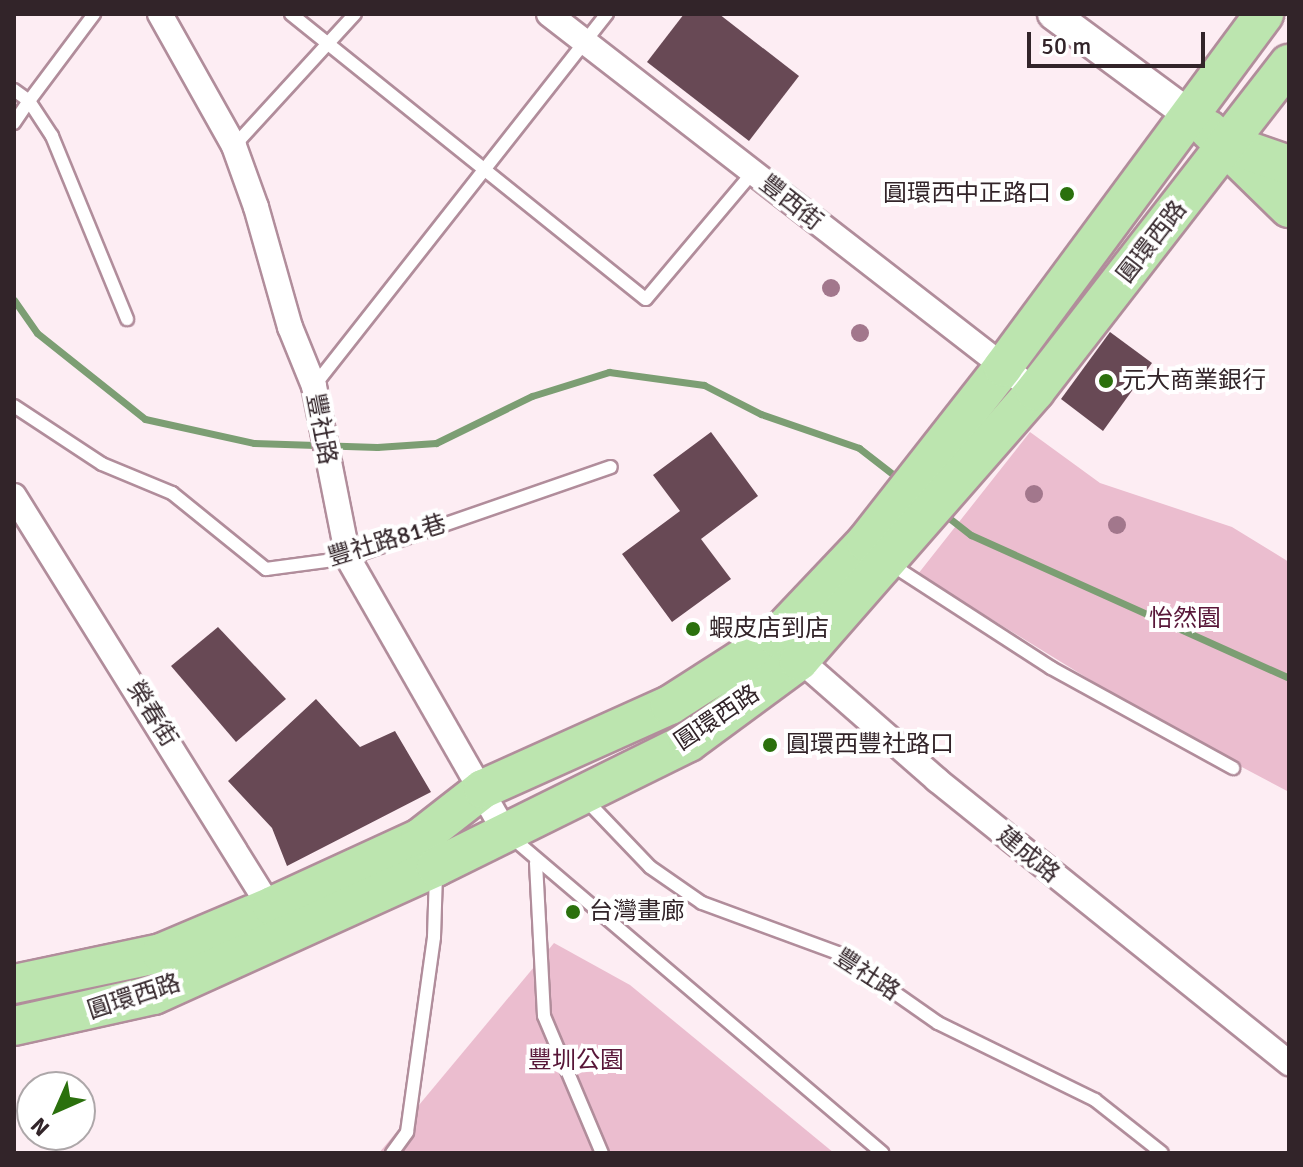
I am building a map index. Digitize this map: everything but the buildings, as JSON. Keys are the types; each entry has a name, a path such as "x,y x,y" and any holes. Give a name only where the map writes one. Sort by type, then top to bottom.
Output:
{"main road":[{"name":"圓環西路","path":"428,853 483,789 787,649 1003,367 1264,14"},
{"name":"圓環西路","path":"14,1026 154,995 278,921 428,853 505,832 689,742 886,561 1035,391 1289,64"},
{"path":"1188,114 1228,144 1289,208"},
{"path":"1228,144 1289,165"},
{"name":"圓環西路","path":"14,984 161,953 278,921"}],"street":[{"name":"豐社路","path":"160,14 234,146 314,386 348,558 505,832"},
{"name":"豐西街","path":"549,14 1035,391"},
{"path":"1053,14 1188,114"},
{"name":"榮春街","path":"14,496 278,921"},
{"name":"建成路","path":"787,649 937,780 1289,1063"}],"lane":[{"path":"14,123 94,14"},
{"path":"291,14 482,171 646,299 752,173"},
{"path":"234,146 330,45 355,14"},
{"path":"314,386 607,14"},
{"path":"14,90 29,101 52,136 127,319"},
{"name":"豐社路81巷","path":"14,406 102,464 172,493 266,569 348,558 611,467"},
{"path":"886,561 1051,668 1233,768"},
{"name":"豐社路","path":"581,793 650,867 702,903 838,953 938,1023 1095,1100 1162,1153"},
{"path":"505,832 536,863 882,1153"},
{"path":"392,1153 407,1132 434,937 428,853"},
{"path":"536,863 544,1016 602,1153"}],"green space":[{"name":"怡然園","path":"1030,432 1100,483 1232,527 1289,562 1289,792 1170,729 918,574"},
{"name":"豐圳公園","path":"554,943 630,985 834,1153 379,1153"}],"waterway":[{"path":"14,300 37,333 145,419 254,443 377,447 436,443 532,396 609,372 704,385 761,414 859,448 899,479"},
{"path":"944,514 971,535 1289,678"}],"place":[{"name":"圓環西中正路口","path":"1067,194"},
{"name":"元大商業銀行","path":"1106,381"},
{"name":"蝦皮店到店","path":"693,629"},
{"name":"圓環西豐社路口","path":"770,745"},
{"name":"台灣畫廊","path":"573,912"}]}
